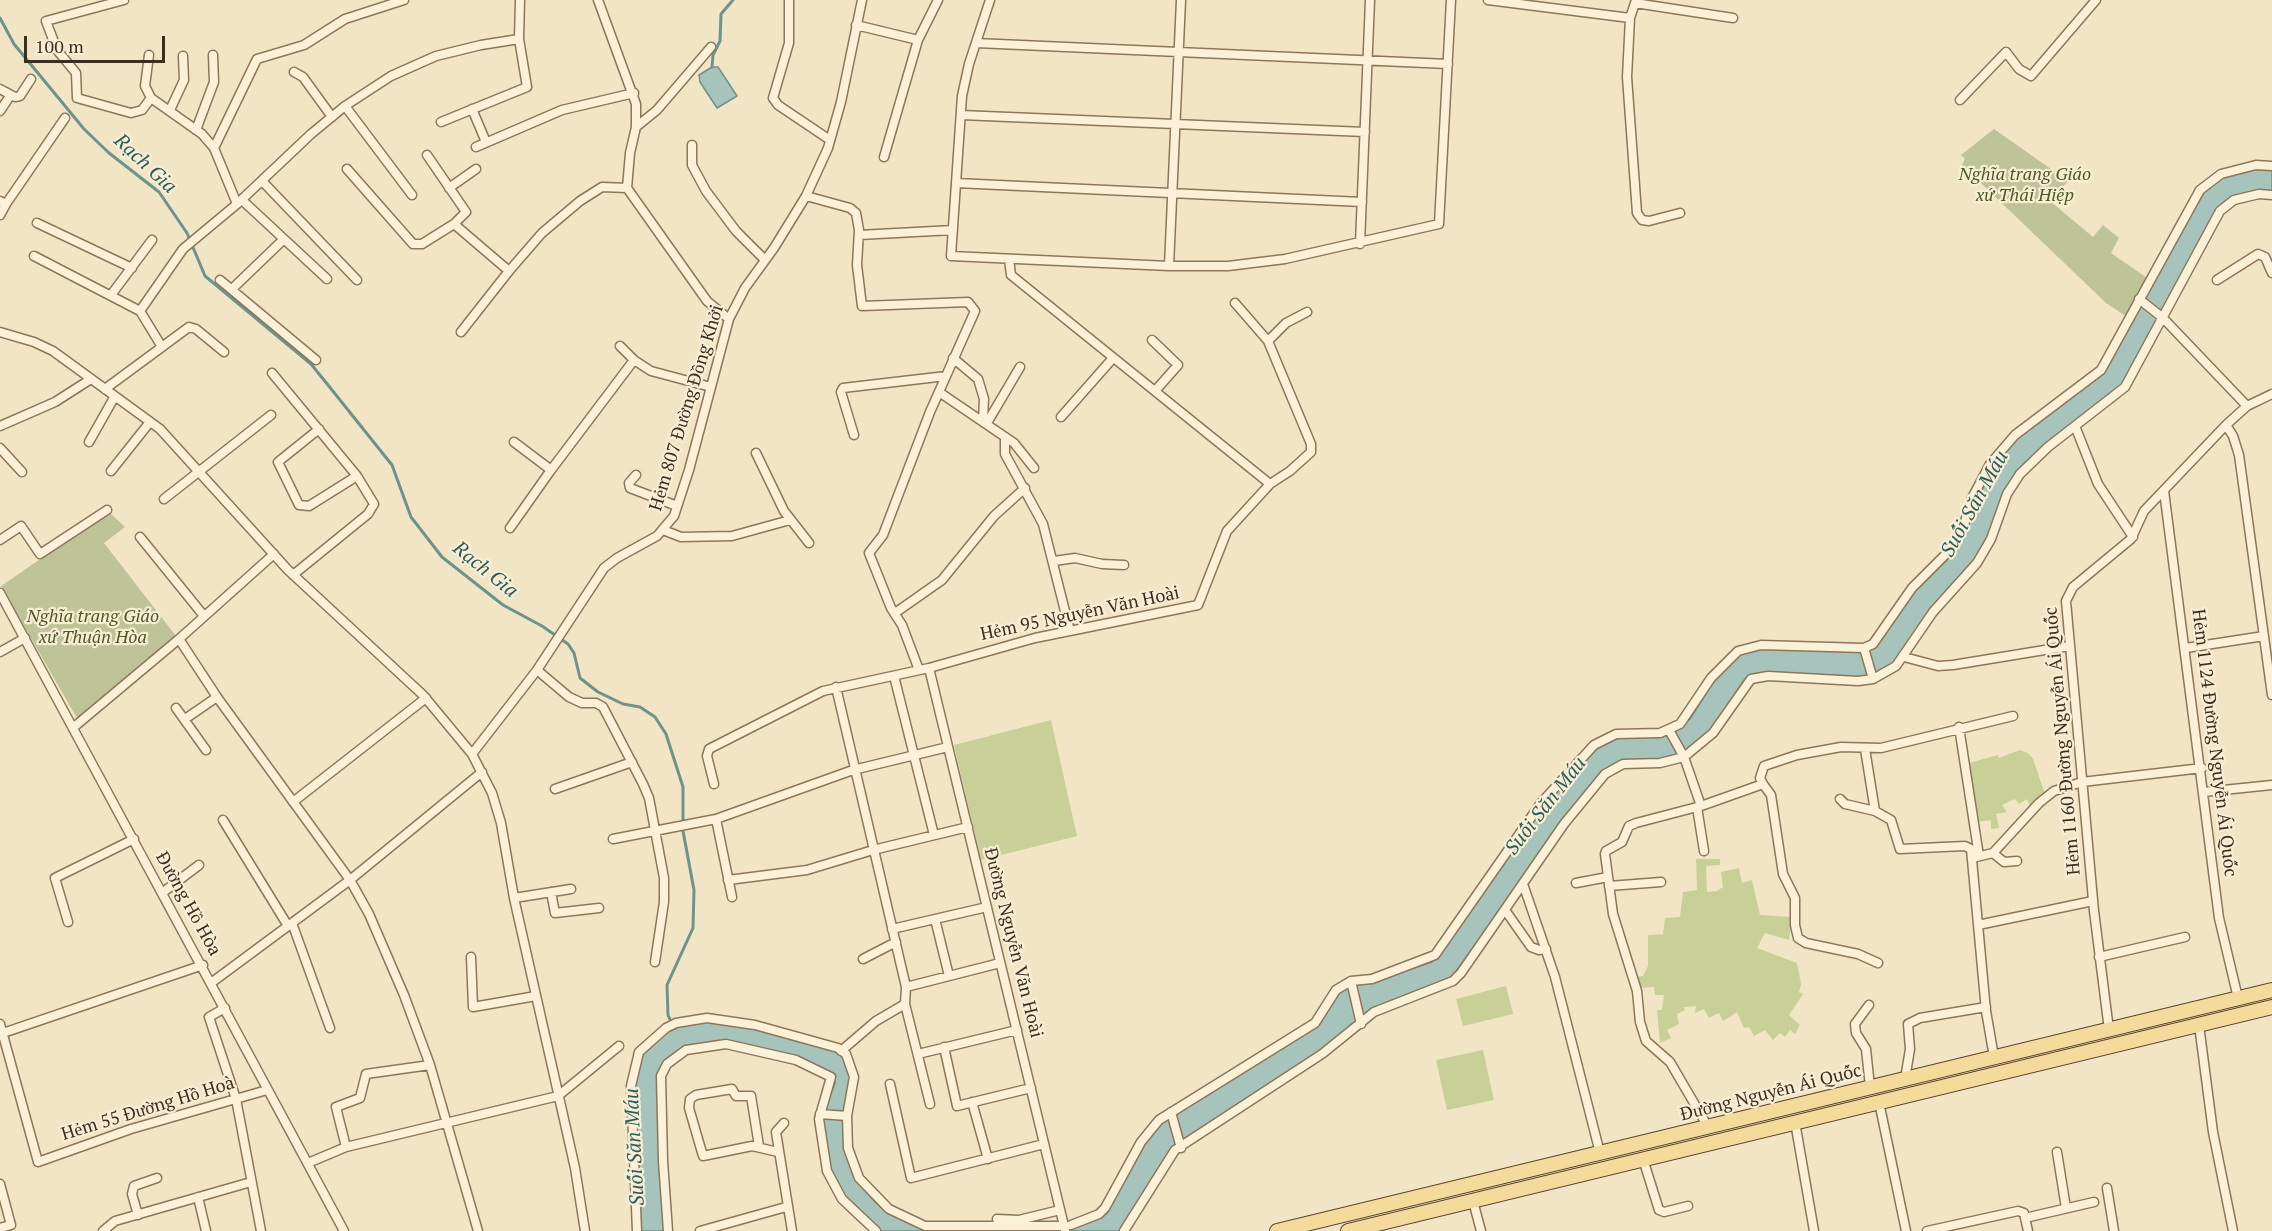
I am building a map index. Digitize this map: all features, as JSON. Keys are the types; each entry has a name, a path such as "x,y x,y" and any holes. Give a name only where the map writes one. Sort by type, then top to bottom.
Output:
{"main road":[{"name":"Đường Nguyễn Ái Quốc","path":"1278,1231 2272,990"},
{"path":"2257,994 2266,1008"},
{"name":"Đường Nguyễn Ái Quốc","path":"1348,1231 1379,1227 1643,1159 2266,1008"},
{"path":"1468,1185 1473,1201"}],"street":[{"path":"124,0 46,19 46,21 57,50 76,73 77,98 131,113 142,110 151,98"},
{"path":"214,148 257,59 304,45 345,19 404,0"},
{"path":"441,122 527,87 519,39 520,0"},
{"path":"598,0 634,93 636,127 630,153 627,188 707,301 729,319"},
{"path":"789,0 789,43 773,98 778,105 830,140"},
{"name":"Hẻm 807 Đường Đồng Khởi","path":"537,670 604,568 663,530 674,516 729,319 745,288 806,196 830,140 841,102 861,0"},
{"path":"884,157 918,40 938,0"},
{"path":"990,0 965,80 951,255 1169,266 1247,264 1305,256 1439,224 1451,0"},
{"path":"1169,266 1181,0"},
{"path":"1360,244 1370,0"},
{"path":"1488,0 1630,18"},
{"path":"1960,100 2006,52 2025,75 2031,76 2096,0"},
{"path":"1680,213 1649,221 1638,217 1627,77 1630,18 1635,2 1733,18"},
{"path":"856,24 918,40"},
{"path":"140,311 183,249 239,202 345,106 391,76 436,56 519,39"},
{"path":"976,43 1448,64"},
{"path":"636,127 657,110 711,47"},
{"path":"148,55 145,86 151,98 196,130 214,148 239,202 327,279"},
{"path":"196,130 214,82 213,55"},
{"path":"170,110 184,80 183,56"},
{"path":"294,72 303,77 332,117"},
{"path":"0,88 10,96 20,96 31,79"},
{"path":"476,147 562,110 634,93"},
{"path":"0,111 10,96"},
{"path":"345,106 412,195"},
{"path":"472,110 486,142"},
{"path":"961,115 1365,132"},
{"path":"0,215 3,202 66,118"},
{"path":"692,145 693,165 706,191 736,231 765,260"},
{"path":"347,170 413,244 422,244 454,224 466,212 427,155"},
{"path":"637,1231 631,1086 639,1052 666,1028 676,1023 707,1018 728,1019 846,1054 854,1077 847,1116 848,1148 859,1178 878,1200 903,1217 926,1226 947,1228 1067,1227 1099,1214 1105,1208 1141,1142 1154,1124 1315,1023 1336,990 1351,981 1372,979 1429,959 1438,952 1541,803 1587,750 1616,734 1669,730 1687,718 1712,678 1737,651 1761,645 1864,648 1878,639 1912,588 1948,552 1964,525 1972,498 1990,464 2015,435 2101,370 2200,190 2221,174 2256,165 2272,166"},
{"path":"449,188 476,170"},
{"path":"262,181 357,280"},
{"path":"956,183 1362,202"},
{"path":"461,332 508,271 549,227 580,201 602,187 627,188"},
{"path":"1124,1231 1171,1155 1322,1054 1382,1008 1453,981 1564,824 1605,774 1623,764 1660,763 1684,756 1713,733 1751,679 1768,676 1858,681 1874,679 1896,666 1933,612 1977,563 1991,539 2007,494 2020,474 2048,447 2125,387 2220,211 2234,200 2259,194 2272,195"},
{"path":"806,196 850,208 856,213 859,235 857,265 862,306 954,302 972,305 975,316 953,358 883,535 869,553 902,625 919,670"},
{"path":"37,223 132,268"},
{"path":"454,224 508,271"},
{"path":"859,235 953,230"},
{"path":"232,289 284,239"},
{"path":"111,295 152,240"},
{"path":"2217,280 2258,254 2265,257 2272,273"},
{"path":"34,256 140,311 162,347"},
{"path":"1009,259 1011,275 1270,483"},
{"path":"220,280 316,360"},
{"path":"2139,299 2163,318 2247,406"},
{"path":"1235,303 1268,341 1286,323 1307,312"},
{"path":"105,389 189,327 196,329 224,352"},
{"path":"0,332 34,342 53,351 150,422 293,574 426,698 472,754 482,772 501,823 514,898 575,1168 585,1231"},
{"path":"1152,340 1178,364 1155,391"},
{"name":"Hẻm 95 Nguyễn Văn Hoài","path":"714,784 707,756 709,749 836,687 929,668 1070,631 1198,604 1202,601 1214,561 1227,531 1270,483 1290,471 1312,448 1268,341"},
{"path":"620,346 634,360 658,373 711,387"},
{"path":"953,358 978,379 983,392 985,422"},
{"path":"1061,417 1113,358"},
{"path":"510,528 550,470 634,360"},
{"path":"985,422 1020,367"},
{"path":"272,373 319,429 372,499 373,509 293,574"},
{"path":"854,435 841,392 843,388 946,376"},
{"path":"0,426 55,402 91,379"},
{"path":"939,392 1014,443 1034,468"},
{"name":"Hẻm 1160 Đường Nguyễn Ái Quốc","path":"2109,1029 2093,901 2065,607 2067,596 2073,587 2133,537 2142,513 2226,425 2247,406 2272,394"},
{"path":"89,442 115,396"},
{"path":"164,499 271,415"},
{"path":"111,471 150,422"},
{"path":"2226,425 2233,436 2239,455 2272,695"},
{"path":"2075,426 2100,489 2133,537"},
{"path":"319,429 278,462 299,505 309,507 357,477"},
{"path":"1005,436 1005,454 1043,524 1070,631"},
{"path":"514,441 550,470"},
{"path":"0,448 21,472"},
{"path":"756,453 790,520 808,543"},
{"path":"636,475 629,483 630,488 677,506"},
{"path":"895,613 942,580 994,516 1025,488"},
{"name":"Hẻm 1124 Đường Nguyễn Ái Quốc","path":"2164,491 2202,768 2219,918 2238,998"},
{"path":"0,540 21,526 40,554 107,510"},
{"path":"663,530 681,537 732,536 757,531 790,520"},
{"path":"141,537 204,616"},
{"path":"74,727 179,639 274,554"},
{"path":"1054,561 1075,558 1102,564 1124,565"},
{"name":"Đường Hồ Hòa","path":"0,593 203,965 267,1090 344,1231"},
{"path":"2186,648 2264,636"},
{"path":"0,651 25,638"},
{"path":"179,639 217,698 350,880 384,947 430,1065 478,1231"},
{"path":"1904,657 1938,666 2069,646"},
{"path":"1864,648 1874,679"},
{"name":"Đường Nguyễn Văn Hoài","path":"929,668 1060,1210 1067,1227"},
{"path":"472,754 537,670 569,697 582,703 596,703 603,707 649,798 656,831 664,889 655,962"},
{"path":"894,676 934,835"},
{"path":"836,687 896,942 906,987 905,1004 930,1104"},
{"path":"185,719 217,698"},
{"path":"293,802 426,698"},
{"path":"176,708 206,750"},
{"path":"1878,963 1858,954 1806,944 1798,938 1795,931 1795,898 1783,874 1771,795 1763,784 1761,771 1768,764 1836,748 1881,748 1959,727 2013,716"},
{"path":"1959,727 1975,857 1978,925 1986,1008 1994,1058"},
{"path":"1669,730 1684,756 1699,807 1704,851"},
{"path":"614,839 716,819 855,770 948,747"},
{"path":"1865,749 1875,811"},
{"path":"555,789 632,762"},
{"path":"1975,857 1993,853 2048,795 2082,782 2202,768"},
{"path":"211,982 350,880 482,772"},
{"path":"1708,1127 1670,1062 1646,1041 1640,1022 1637,991 1613,914 1606,851 1622,842 1629,826 1699,807 1763,784"},
{"path":"2204,792 2272,785"},
{"path":"1840,799 1845,804 1875,811 1891,820 1900,849 1967,846 1975,857"},
{"path":"716,819 732,897"},
{"path":"223,820 290,924 330,1028"},
{"path":"728,880 807,870 873,850 968,827"},
{"path":"68,922 54,883 57,875 134,839"},
{"path":"1993,853 2004,862 2017,861"},
{"path":"162,892 198,865"},
{"path":"1576,883 1661,882"},
{"path":"1523,884 1546,949 1600,1153"},
{"path":"514,898 571,889"},
{"path":"551,892 555,913 599,908"},
{"path":"1978,925 2093,901"},
{"path":"892,929 987,907"},
{"path":"1505,910 1531,947 1539,951 1546,949"},
{"path":"935,919 949,976"},
{"path":"2099,957 2185,937"},
{"path":"863,959 896,942"},
{"path":"471,957 473,1007 536,996"},
{"path":"906,987 1000,963"},
{"path":"0,1024 2,1034 203,965"},
{"path":"1351,981 1361,1024"},
{"path":"841,1051 876,1021 905,1004"},
{"path":"1869,1005 1855,1024 1856,1033 1866,1049 1870,1088"},
{"path":"225,1008 209,1017 236,1099 261,1231"},
{"path":"1905,1079 1910,1049 1908,1024 1920,1018 1986,1008"},
{"path":"2199,1024 2213,1132 2233,1231"},
{"path":"918,1054 1017,1029"},
{"name":"Hẻm 55 Đường Hồ Hoà","path":"2,1034 38,1162 131,1129 267,1090"},
{"path":"668,1231 660,1090 664,1070 675,1056 686,1050 726,1044 796,1060 831,1077 820,1114 823,1153 834,1187 857,1216 876,1231"},
{"path":"308,1163 346,1147 558,1096 619,1046"},
{"path":"944,1047 957,1106 1031,1088"},
{"path":"346,1147 336,1107 360,1098 366,1074 430,1065"},
{"path":"890,1084 911,1178 1044,1144"},
{"path":"759,1146 751,1096 736,1096 732,1089 696,1095 690,1100 689,1108 703,1156 759,1146 778,1152"},
{"path":"972,1102 988,1159"},
{"path":"1879,1102 1906,1231"},
{"path":"1172,1112 1181,1148"},
{"path":"820,1114 847,1116"},
{"path":"1795,1122 1814,1231"},
{"path":"784,1123 776,1131 786,1207 792,1231"},
{"path":"2057,1152 2066,1208"},
{"path":"1643,1159 1659,1210 1664,1212 1688,1206"},
{"path":"138,1215 132,1194 134,1186 157,1178"},
{"path":"103,1231 111,1222 251,1182"},
{"path":"0,1184 11,1225 0,1228"},
{"path":"2107,1188 2114,1231"},
{"path":"198,1197 206,1231"},
{"path":"1473,1201 1481,1231"},
{"path":"2025,1218 2094,1202"},
{"path":"700,1231 786,1207"},
{"path":"997,1219 1019,1220 1060,1210"},
{"path":"1927,1231 2015,1211 2022,1212 2028,1231"}],"green space":[{"name":"Nghĩa trang Giáo xứ Thái Hiệp","path":"1994,129 2068,181 2050,201 2093,237 2103,225 2119,238 2111,253 2147,278 2127,317 2106,303 1962,165 1965,159 1961,155"},
{"name":"Nghĩa trang Giáo xứ Thuận Hòa","path":"109,512 125,527 104,543 176,636 78,720 1,586"},
{"path":"1051,720 1077,836 981,860 954,745"},
{"path":"2020,750 2028,753 2033,759 2045,794 2031,808 2027,799 2019,804 2015,799 2002,805 2007,812 1996,814 1999,828 1991,829 1991,820 1977,822 1969,763 1998,755 1999,758"},
{"path":"1696,859 1720,859 1720,865 1706,866 1707,892 1717,891 1723,887 1721,872 1739,868 1742,883 1752,880 1760,915 1792,917 1789,940 1765,933 1757,948 1797,963 1801,984 1799,992 1803,994 1789,1015 1800,1025 1795,1034 1790,1030 1785,1037 1780,1033 1773,1040 1765,1030 1754,1036 1749,1027 1744,1028 1737,1012 1723,1021 1719,1013 1709,1018 1704,1009 1695,1013 1696,1006 1684,1007 1685,1010 1677,1014 1679,1024 1667,1030 1671,1038 1660,1043 1657,1010 1662,1010 1664,995 1655,995 1654,987 1640,988 1636,977 1643,976 1648,966 1648,935 1663,934 1665,918 1680,917 1683,892 1697,890"},
{"path":"1506,986 1513,1014 1463,1026 1456,999"},
{"path":"1483,1050 1494,1100 1447,1110 1436,1060"}],"water":[{"path":"712,67 718,67 737,96 717,108 700,82 699,75"},
{"name":"Suối Săn Máu","path":"2256,168 2272,170 2272,192 2232,197 2123,385 2046,444 2004,492 1988,537 1974,561 1893,664 1876,674 1858,678 1775,672 1750,675 1744,680 1710,732 1679,755 1660,760 1622,761 1603,771 1451,978 1371,1010 1320,1052 1173,1148 1120,1231 981,1231 1072,1228 1101,1217 1156,1126 1316,1027 1338,992 1354,984 1365,984 1432,962 1439,956 1543,803 1589,753 1617,738 1662,737 1679,728 1690,719 1714,681 1739,654 1760,649 1862,651 1874,647 1915,590 1951,554 1994,465 2018,437 2103,372 2202,192 2222,177"},
{"name":"Suối Săn Máu","path":"707,1022 726,1022 754,1029 836,1051 844,1057 851,1077 843,1135 849,1164 856,1179 875,1202 887,1212 919,1228 942,1231 881,1231 845,1197 830,1169 822,1118 835,1083 834,1076 796,1056 726,1041 684,1047 665,1061 658,1075 659,1162 665,1231 641,1231 634,1086 642,1054 667,1032 677,1027"}],"waterway":[{"path":"712,67 713,55 720,41 721,14 733,0"},
{"name":"Rạch Gia","path":"0,18 14,44 84,129 109,153 159,192 187,233 205,276 311,364 392,465 411,517 442,557 503,605 542,626 568,644 574,653 580,678 598,692 623,704 640,707 655,717 666,734 683,787 683,831 694,890 693,928 667,985 668,1015 672,1024"}]}
